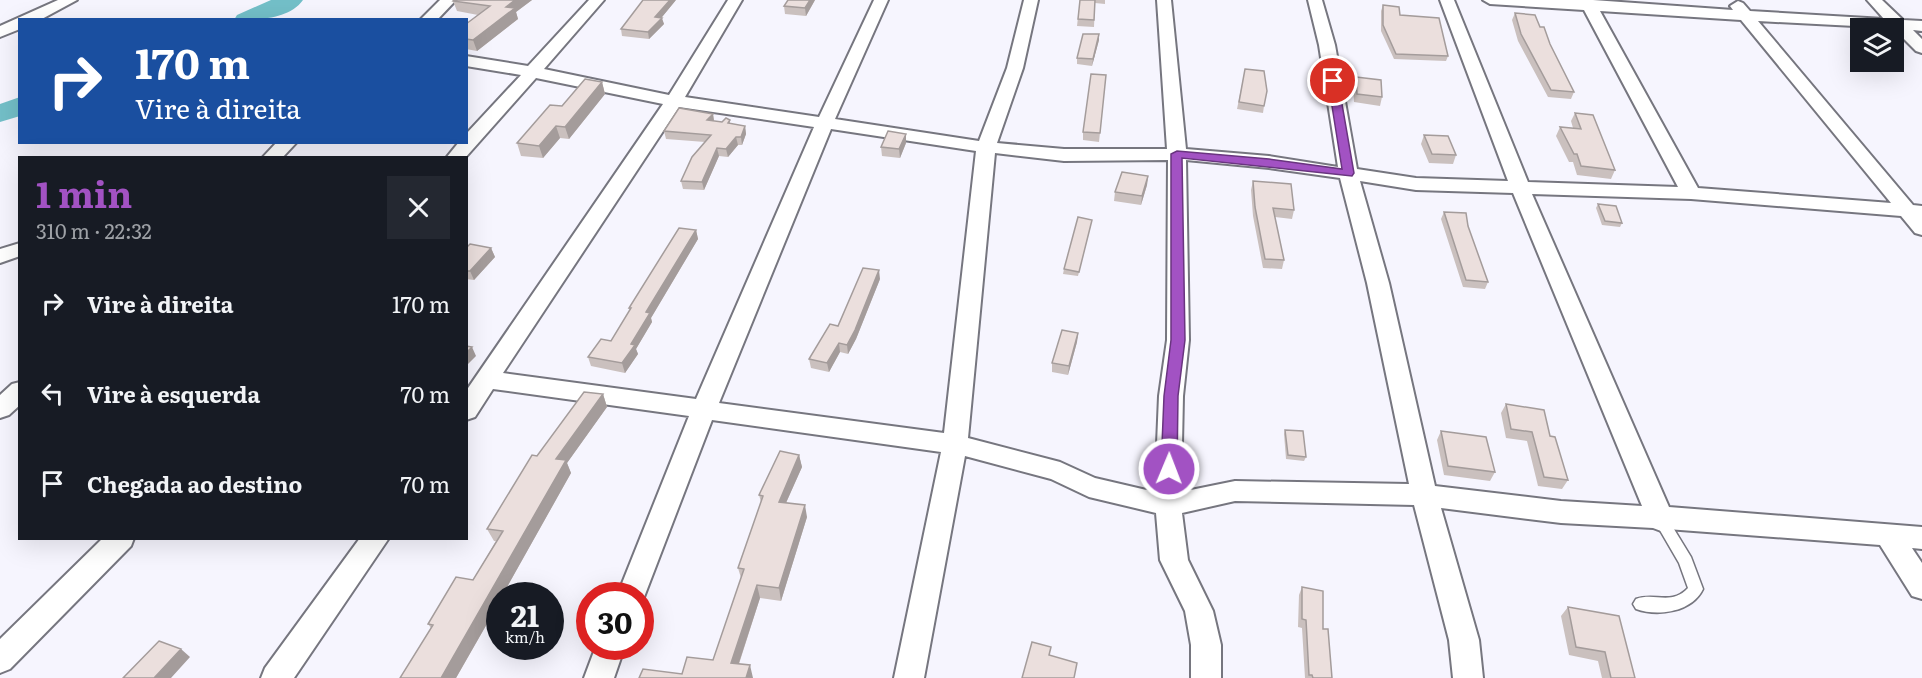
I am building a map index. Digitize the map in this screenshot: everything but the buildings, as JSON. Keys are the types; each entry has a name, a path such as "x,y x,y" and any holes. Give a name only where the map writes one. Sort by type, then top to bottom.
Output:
{"street":[{"path":"31,18 69,0"},
{"path":"429,18 449,0"},
{"path":"468,144 597,0"},
{"path":"468,408 674,101 735,0"},
{"path":"636,582 703,408 822,124 881,0"},
{"path":"909,678 955,444 986,147 1015,68 1031,0"},
{"path":"1164,0 1177,154 1178,340 1171,396 1168,506 1174,560 1199,611 1206,645 1206,678"},
{"path":"1314,0 1327,45 1348,173 1378,283 1424,495 1464,640 1468,678"},
{"path":"1447,0 1520,187 1661,520"},
{"path":"1490,0 1738,7 1850,20"},
{"path":"1874,0 1891,18"},
{"path":"1587,2 1691,194"},
{"path":"1738,7 1860,156 1915,212 1922,230"},
{"path":"0,32 18,24"},
{"path":"1904,25 1922,26"},
{"path":"1904,31 1922,48"},
{"path":"468,62 533,72 674,101 986,147 1064,155 1177,154 1269,162 1416,184 1691,194 1915,212"},
{"path":"273,156 286,144"},
{"path":"457,156 468,144"},
{"path":"0,256 18,250"},
{"path":"489,380 955,444 1050,469 1089,487 1168,506 1236,491 1424,495 1561,512 1661,520 1752,523 1922,538"},
{"path":"0,409 18,392"},
{"path":"1888,536 1922,587"},
{"path":"0,659 119,540"},
{"path":"276,678 375,540"},
{"path":"599,678 606,660"}],"lane":[{"path":"1641,604 1671,606 1688,600 1695,589 1686,561 1661,520"}],"waterway":[{"path":"250,18 291,0"},
{"path":"0,114 18,106"}],"route":[{"path":"1169,469 1171,396 1178,340 1177,154 1269,162 1348,173 1333,81"}]}
